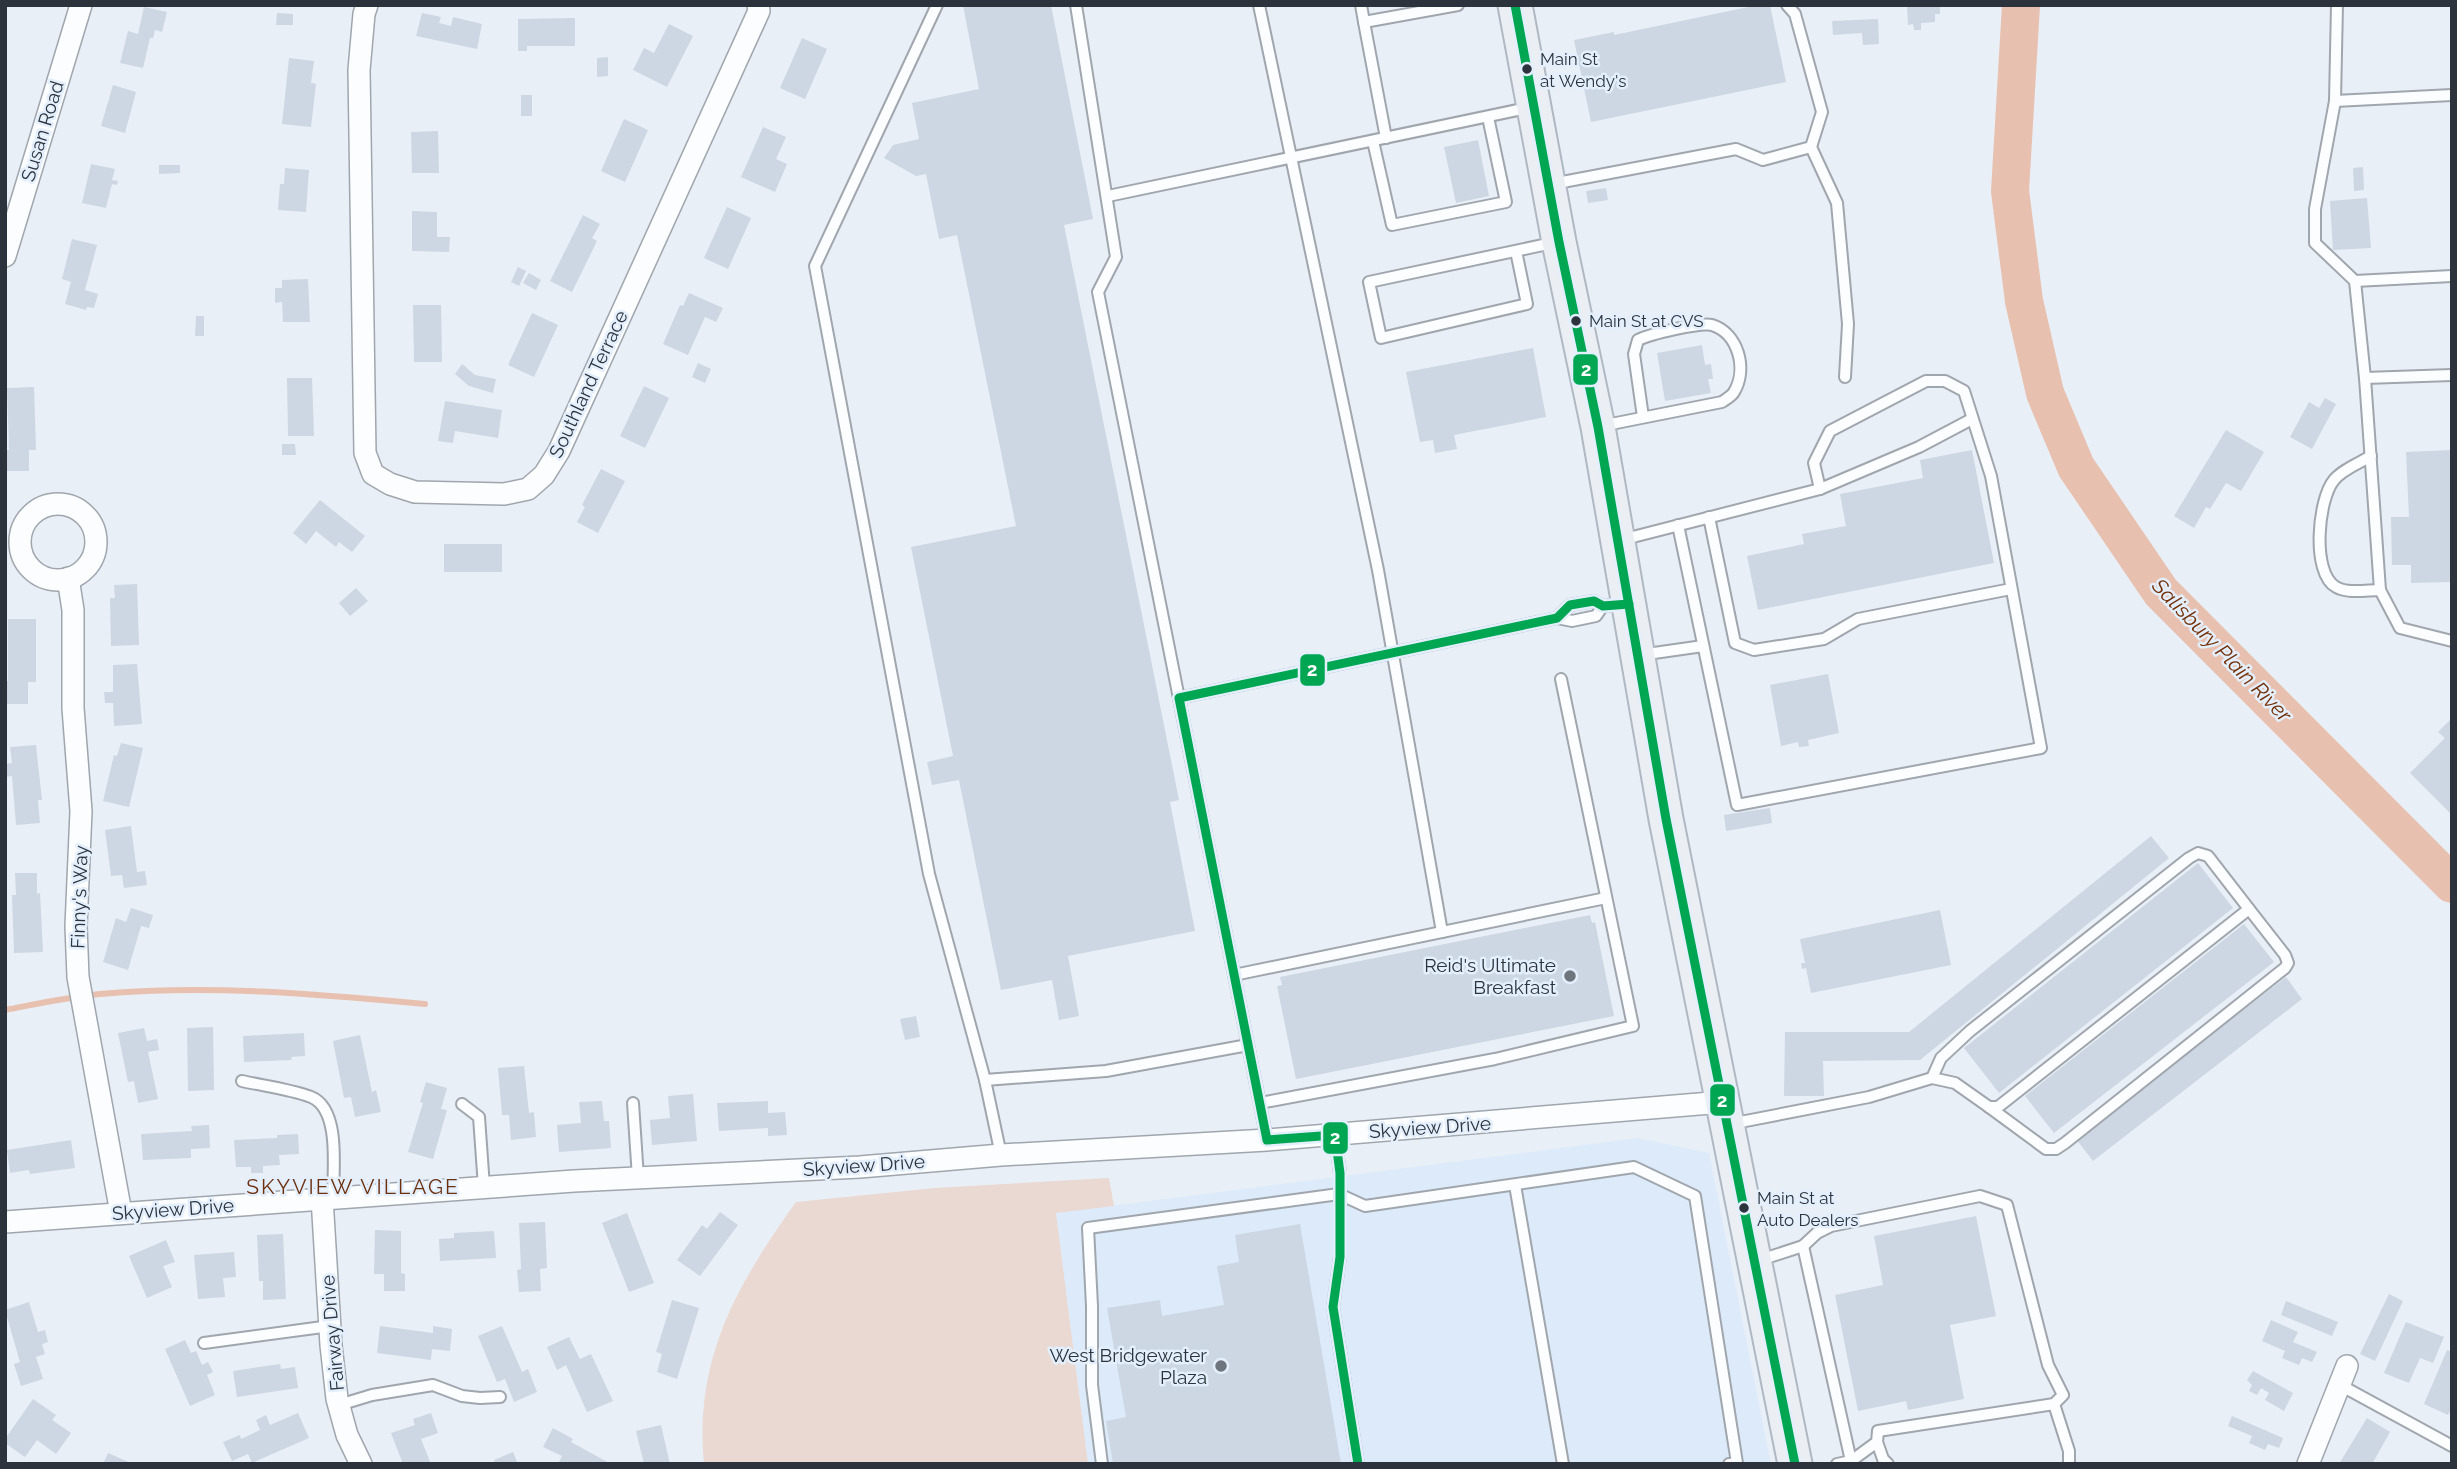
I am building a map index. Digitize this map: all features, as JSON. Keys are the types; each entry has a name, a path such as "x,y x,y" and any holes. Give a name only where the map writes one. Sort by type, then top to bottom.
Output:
{"main road":[{"path":"1515,5 1619,540 1616,605 1638,655 1666,819 1795,1464"}],"street":[{"name":"Susan Road","path":"5,256 81,5"},
{"name":"Southland Terrace","path":"367,5 363,14 359,70 365,453 373,474 390,484 415,492 503,494 527,489 544,475 559,451 759,11 758,5"},
{"name":"Finny's Way","path":"68,578 72,610 74,724 81,811 76,926 78,977 121,1213"},
{"name":"Skyview Drive","path":"5,1222 484,1187 860,1167 1001,1155 1725,1113"},
{"name":"Fairway Drive","path":"328,1198 330,1326 339,1405 347,1435 361,1464"},
{"path":"2308,1464 2344,1376"}],"lane":[{"path":"937,5 815,266 929,874 985,1080 1001,1155"},
{"path":"1076,5 1116,257 1098,292 1267,1140"},
{"path":"1259,5 1378,570 1442,932"},
{"path":"1361,5 1386,138"},
{"path":"1364,22 1458,5"},
{"path":"1787,5 1796,14 1822,112 1811,147 1837,203 1848,324 1846,377"},
{"path":"2337,5 2335,101 2315,209 2315,243 2355,281 2365,378 2380,590 2400,628 2452,641"},
{"path":"2335,101 2452,95"},
{"path":"1108,196 1535,107"},
{"path":"1373,141 1392,225 1506,202 1488,117"},
{"path":"1549,184 1736,149 1763,160 1811,147"},
{"path":"1516,251 1527,304 1381,338 1369,282 1516,251 1559,242"},
{"path":"2355,281 2452,276"},
{"path":"1598,426 1722,402 1734,394 1741,373 1738,349 1726,331 1709,324 1649,334 1638,340 1633,355 1643,417"},
{"path":"2365,378 2452,375"},
{"path":"1678,525 1737,805 2041,748 1991,476 1964,391 1945,381 1926,381 1830,431 1814,463 1820,489"},
{"path":"1619,540 1820,489 1919,447 1972,418"},
{"path":"2371,456 2333,481 2323,508 2320,529 2322,564 2328,579 2336,587 2346,591 2380,590"},
{"path":"1709,517 1735,643 1755,650 1824,639 1858,619 2011,589"},
{"path":"1557,618 1570,605 1594,601 1616,605"},
{"path":"1179,698 1557,618 1572,621 1597,617 1616,605"},
{"path":"1638,655 1703,646"},
{"path":"1260,1103 1494,1059 1633,1026 1561,679"},
{"path":"1725,1113 1869,1097 1932,1077 1955,1083 2046,1149 2056,1149 2288,963 2285,955 2208,856 2198,853 1970,1031 1941,1058 1932,1077"},
{"path":"1234,975 1606,898"},
{"path":"1989,1107 1998,1107 2007,1102 2249,909"},
{"path":"985,1080 1106,1071 1248,1045"},
{"path":"242,1081 312,1097 329,1113 332,1130 328,1198"},
{"path":"633,1103 638,1178"},
{"path":"462,1104 479,1117 484,1187"},
{"path":"1335,1135 1340,1173 1340,1257 1333,1307 1358,1464"},
{"path":"1102,1464 1092,1385 1088,1228 1339,1194 1365,1206 1633,1167 1695,1196 1737,1463 1729,1464"},
{"path":"1515,1185 1563,1464"},
{"path":"1755,1262 1803,1246 1817,1233 1831,1226 1980,1196 2007,1205 2048,1365 2063,1395 2054,1404 1878,1431 1877,1442 1883,1459 1888,1464"},
{"path":"1803,1246 1852,1461"},
{"path":"204,1343 330,1326"},
{"path":"2344,1376 2452,1446"},
{"path":"339,1405 372,1395 433,1385 462,1396 500,1396"},
{"path":"2054,1404 2069,1451 2069,1464"},
{"path":"1837,1464 1852,1461 1877,1442"}],"shaded area":[{"name":"West Bridgewater Plaza","path":"1638,1138 1709,1153 1771,1464 1088,1464 1056,1213"},
{"path":"1109,1178 1114,1206 1056,1213 1088,1464 704,1464 706,1390 713,1356 724,1324 755,1263 796,1202 935,1188"}],"building":[{"path":"963,5 1051,5 1093,219 1064,225 1179,800 1170,802 1195,931 1068,956 1079,1016 1059,1020 1052,980 1001,990 959,780 932,785 927,762 953,756 911,547 1016,526 957,235 939,239 926,174 916,176 884,158 893,145 919,139 912,103 979,89"},
{"path":"1758,5 1770,5 1786,82 1591,122 1574,40 1614,32 1614,35"},
{"path":"1907,5 1940,5 1940,14 1935,14 1935,22 1921,23 1921,30 1914,30 1913,24 1908,25"},
{"path":"144,7 167,12 162,32 155,30 153,38 150,38 143,68 120,63 128,31 138,34"},
{"path":"277,13 293,14 293,25 276,25"},
{"path":"422,13 441,17 439,23 451,26 453,17 482,24 477,49 416,36"},
{"path":"575,18 575,46 527,46 527,51 518,51 518,19"},
{"path":"1878,19 1879,44 1863,45 1862,33 1833,35 1832,21"},
{"path":"669,24 693,36 667,87 633,70 644,48 654,53"},
{"path":"802,38 827,49 805,99 780,88"},
{"path":"608,57 608,76 597,77 597,58"},
{"path":"289,58 314,61 311,83 316,84 311,127 282,124"},
{"path":"113,85 136,92 125,133 101,126"},
{"path":"521,95 532,95 532,116 521,116"},
{"path":"624,119 648,130 625,182 601,171"},
{"path":"763,127 786,137 776,159 787,164 775,192 741,177"},
{"path":"438,131 439,173 412,173 411,132"},
{"path":"1478,140 1489,196 1456,203 1444,147"},
{"path":"91,164 115,169 112,180 118,181 117,185 112,184 106,208 82,203"},
{"path":"159,165 180,165 180,173 159,174"},
{"path":"2363,167 2364,190 2354,191 2353,168"},
{"path":"285,168 309,170 306,212 278,210 280,184 284,184"},
{"path":"1606,188 1608,200 1588,203 1586,191"},
{"path":"2367,198 2371,248 2333,250 2330,201"},
{"path":"727,207 751,218 728,269 704,258"},
{"path":"412,211 437,212 437,237 450,237 449,252 412,251"},
{"path":"583,215 600,224 592,238 597,241 572,292 550,281"},
{"path":"72,239 97,245 85,290 98,294 94,308 87,307 86,310 65,304 71,282 62,279"},
{"path":"518,267 526,271 519,286 511,282"},
{"path":"529,273 541,280 536,290 523,283"},
{"path":"308,279 310,322 283,322 282,302 275,303 275,288 282,288 282,280"},
{"path":"689,293 723,308 716,322 705,317 688,355 663,344 680,305 683,306"},
{"path":"413,305 441,305 442,362 414,362"},
{"path":"532,313 558,325 534,377 508,365"},
{"path":"196,316 204,316 204,336 195,336"},
{"path":"1702,345 1705,365 1711,364 1713,379 1708,379 1711,393 1665,401 1657,353"},
{"path":"1533,348 1546,417 1454,435 1457,449 1435,453 1433,440 1420,442 1406,372"},
{"path":"698,363 711,369 705,383 692,377"},
{"path":"462,364 475,375 496,379 493,393 469,386 455,374"},
{"path":"287,378 312,378 314,436 288,436"},
{"path":"644,386 669,398 645,448 620,436"},
{"path":"34,387 36,450 29,450 29,471 6,471 6,450 9,450 7,388"},
{"path":"2325,398 2336,404 2312,449 2290,437 2309,402 2319,408"},
{"path":"445,401 502,410 498,438 455,431 453,443 438,441"},
{"path":"2226,430 2264,452 2241,491 2226,483 2210,509 2206,507 2194,528 2174,516"},
{"path":"282,444 295,444 296,455 282,455"},
{"path":"1972,450 1994,563 1758,610 1747,556 1804,544 1802,534 1846,526 1840,494 1923,478 1920,460"},
{"path":"2452,450 2452,582 2411,583 2411,565 2392,565 2391,517 2409,517 2406,452"},
{"path":"601,469 625,481 598,533 577,522 585,507 582,505"},
{"path":"320,500 365,536 352,552 339,542 336,547 316,531 306,544 293,533"},
{"path":"444,544 502,544 502,572 444,572"},
{"path":"137,584 139,645 111,646 110,598 115,598 114,585"},
{"path":"356,588 368,601 350,616 339,603"},
{"path":"8,619 36,619 36,682 28,682 28,704 5,704 5,681 8,681"},
{"path":"137,664 142,724 114,726 113,703 105,703 104,692 113,692 113,665"},
{"path":"1828,674 1839,733 1808,740 1809,746 1799,747 1798,742 1781,746 1770,685"},
{"path":"2452,718 2452,815 2410,773 2445,738 2438,732"},
{"path":"121,743 143,748 129,807 103,801 114,755 117,756"},
{"path":"36,745 42,800 38,800 40,823 16,825 12,776 5,777 5,764 12,763 10,747"},
{"path":"1770,808 1772,823 1726,831 1724,815"},
{"path":"131,826 137,872 145,871 147,885 124,888 122,875 111,876 105,830"},
{"path":"2151,836 2169,858 1920,1060 1823,1061 1824,1096 1784,1096 1785,1032 1909,1032"},
{"path":"2198,863 2233,908 1999,1093 1964,1048"},
{"path":"15,873 37,873 43,952 14,953 12,895 16,895"},
{"path":"131,908 153,915 149,928 141,926 128,970 103,962 116,918 126,922"},
{"path":"1940,910 1951,965 1811,993 1806,968 1802,969 1801,963 1805,963 1800,939"},
{"path":"1590,915 1592,923 1595,922 1614,1016 1296,1079 1277,986 1282,985 1280,977"},
{"path":"2244,924 2274,962 2054,1133 2025,1096"},
{"path":"2286,977 2302,999 2093,1161 2076,1139"},
{"path":"916,1016 920,1037 905,1040 900,1019"},
{"path":"213,1027 214,1090 188,1091 187,1028"},
{"path":"144,1028 147,1041 157,1039 159,1050 148,1052 158,1099 138,1103 134,1081 128,1082 118,1033"},
{"path":"304,1033 305,1056 291,1057 292,1060 244,1062 243,1036"},
{"path":"360,1035 372,1092 376,1090 381,1112 355,1117 351,1097 344,1098 333,1041"},
{"path":"524,1066 529,1113 534,1112 536,1137 511,1140 509,1115 502,1115 498,1068"},
{"path":"426,1082 447,1088 441,1109 447,1110 433,1159 408,1152 423,1103 420,1102"},
{"path":"693,1094 697,1141 652,1145 650,1120 670,1118 668,1096"},
{"path":"602,1101 604,1121 609,1121 611,1148 559,1152 557,1125 581,1123 579,1102"},
{"path":"768,1101 768,1113 785,1112 787,1135 768,1136 768,1128 719,1131 717,1103"},
{"path":"209,1125 210,1148 191,1149 191,1158 143,1160 141,1134 192,1131 191,1126"},
{"path":"298,1134 299,1154 279,1155 280,1165 263,1166 263,1173 251,1173 251,1167 236,1167 234,1140"},
{"path":"71,1140 75,1168 30,1174 29,1170 10,1173 7,1150"},
{"path":"720,1212 738,1225 700,1276 677,1260 702,1225 707,1229"},
{"path":"627,1213 654,1283 629,1292 602,1223"},
{"path":"1976,1216 1996,1316 1950,1325 1964,1399 1908,1410 1906,1401 1858,1411 1835,1295 1883,1285 1874,1236"},
{"path":"545,1222 547,1268 540,1269 541,1291 519,1292 519,1223"},
{"name":"West Bridgewater Plaza","path":"1300,1224 1341,1464 1113,1464 1106,1421 1126,1417 1107,1308 1160,1300 1162,1316 1224,1305 1217,1266 1239,1262 1235,1235"},
{"path":"375,1230 401,1231 401,1273 405,1274 405,1291 384,1291 384,1274 374,1274"},
{"path":"494,1231 496,1258 440,1261 439,1239 454,1238 454,1233"},
{"path":"283,1234 286,1299 263,1300 263,1281 259,1281 257,1235"},
{"path":"166,1240 175,1262 163,1266 172,1287 147,1298 129,1256"},
{"path":"234,1252 236,1277 223,1278 225,1297 198,1299 194,1255"},
{"path":"2389,1294 2403,1301 2375,1361 2360,1354"},
{"path":"672,1300 699,1308 677,1379 657,1372 662,1354 656,1352"},
{"path":"2286,1301 2338,1322 2332,1336 2281,1315"},
{"path":"29,1302 38,1332 45,1330 48,1342 42,1344 45,1354 36,1357 43,1379 21,1386 14,1364 20,1362 5,1310"},
{"path":"2271,1320 2298,1332 2293,1342 2317,1352 2312,1362 2302,1358 2299,1365 2282,1358 2285,1351 2262,1341"},
{"path":"2406,1322 2444,1337 2433,1363 2420,1358 2409,1383 2384,1373"},
{"path":"380,1326 433,1333 433,1326 452,1329 450,1351 432,1349 431,1360 377,1353"},
{"path":"502,1326 522,1372 528,1369 537,1392 514,1402 505,1379 497,1382 478,1336"},
{"path":"569,1337 580,1359 591,1354 613,1401 587,1412 566,1365 557,1370 547,1347"},
{"path":"185,1340 191,1353 196,1351 202,1365 208,1362 213,1372 207,1375 215,1395 190,1406 165,1349"},
{"path":"2447,1350 2452,1352 2452,1407 2448,1415 2424,1404"},
{"path":"280,1364 281,1369 295,1367 298,1388 237,1397 233,1371"},
{"path":"2253,1371 2293,1393 2284,1411 2265,1400 2269,1393 2261,1388 2257,1395 2249,1391 2252,1385 2247,1380"},
{"path":"33,1399 56,1415 52,1420 71,1433 56,1454 37,1440 25,1457 5,1443 5,1439"},
{"path":"298,1413 309,1438 252,1463 248,1454 232,1461 223,1442 240,1435 241,1439 260,1430 256,1420 266,1415 270,1425"},
{"path":"431,1413 438,1433 421,1439 431,1464 403,1464 391,1433 415,1425 413,1419"},
{"path":"2232,1416 2283,1438 2279,1448 2268,1444 2265,1450 2249,1443 2252,1436 2228,1426"},
{"path":"2367,1418 2390,1432 2372,1464 2339,1464"},
{"path":"661,1425 670,1464 644,1464 636,1431"},
{"path":"553,1428 573,1439 571,1442 611,1464 558,1464 562,1456 543,1447"},
{"path":"513,1452 518,1464 495,1464 494,1460"},
{"path":"108,1453 133,1464 103,1464"}],"waterway":[{"name":"Salisbury Plain River","path":"2021,5 2010,191 2024,301 2045,393 2076,467 2161,592 2452,884"},
{"path":"5,1010 88,995 181,990 303,994 425,1004"}],"transit line":[{"name":"2","path":"1515,5 1559,242 1598,427 1666,819 1795,1464"},
{"name":"2","path":"1358,1464 1333,1307 1340,1257 1340,1173 1335,1135 1267,1140 1179,698 1557,618 1570,605 1594,601 1603,606 1629,604"}],"place":[{"name":"Main St at Wendy's","path":"1527,69"},
{"name":"Main St at CVS","path":"1576,321"},
{"name":"Reid's Ultimate Breakfast","path":"1570,976"},
{"name":"Main St at Auto Dealers","path":"1744,1208"},
{"name":"West Bridgewater Plaza","path":"1221,1366"}],"district":[{"name":"SKYVIEW VILLAGE","path":"353,1186"}]}
